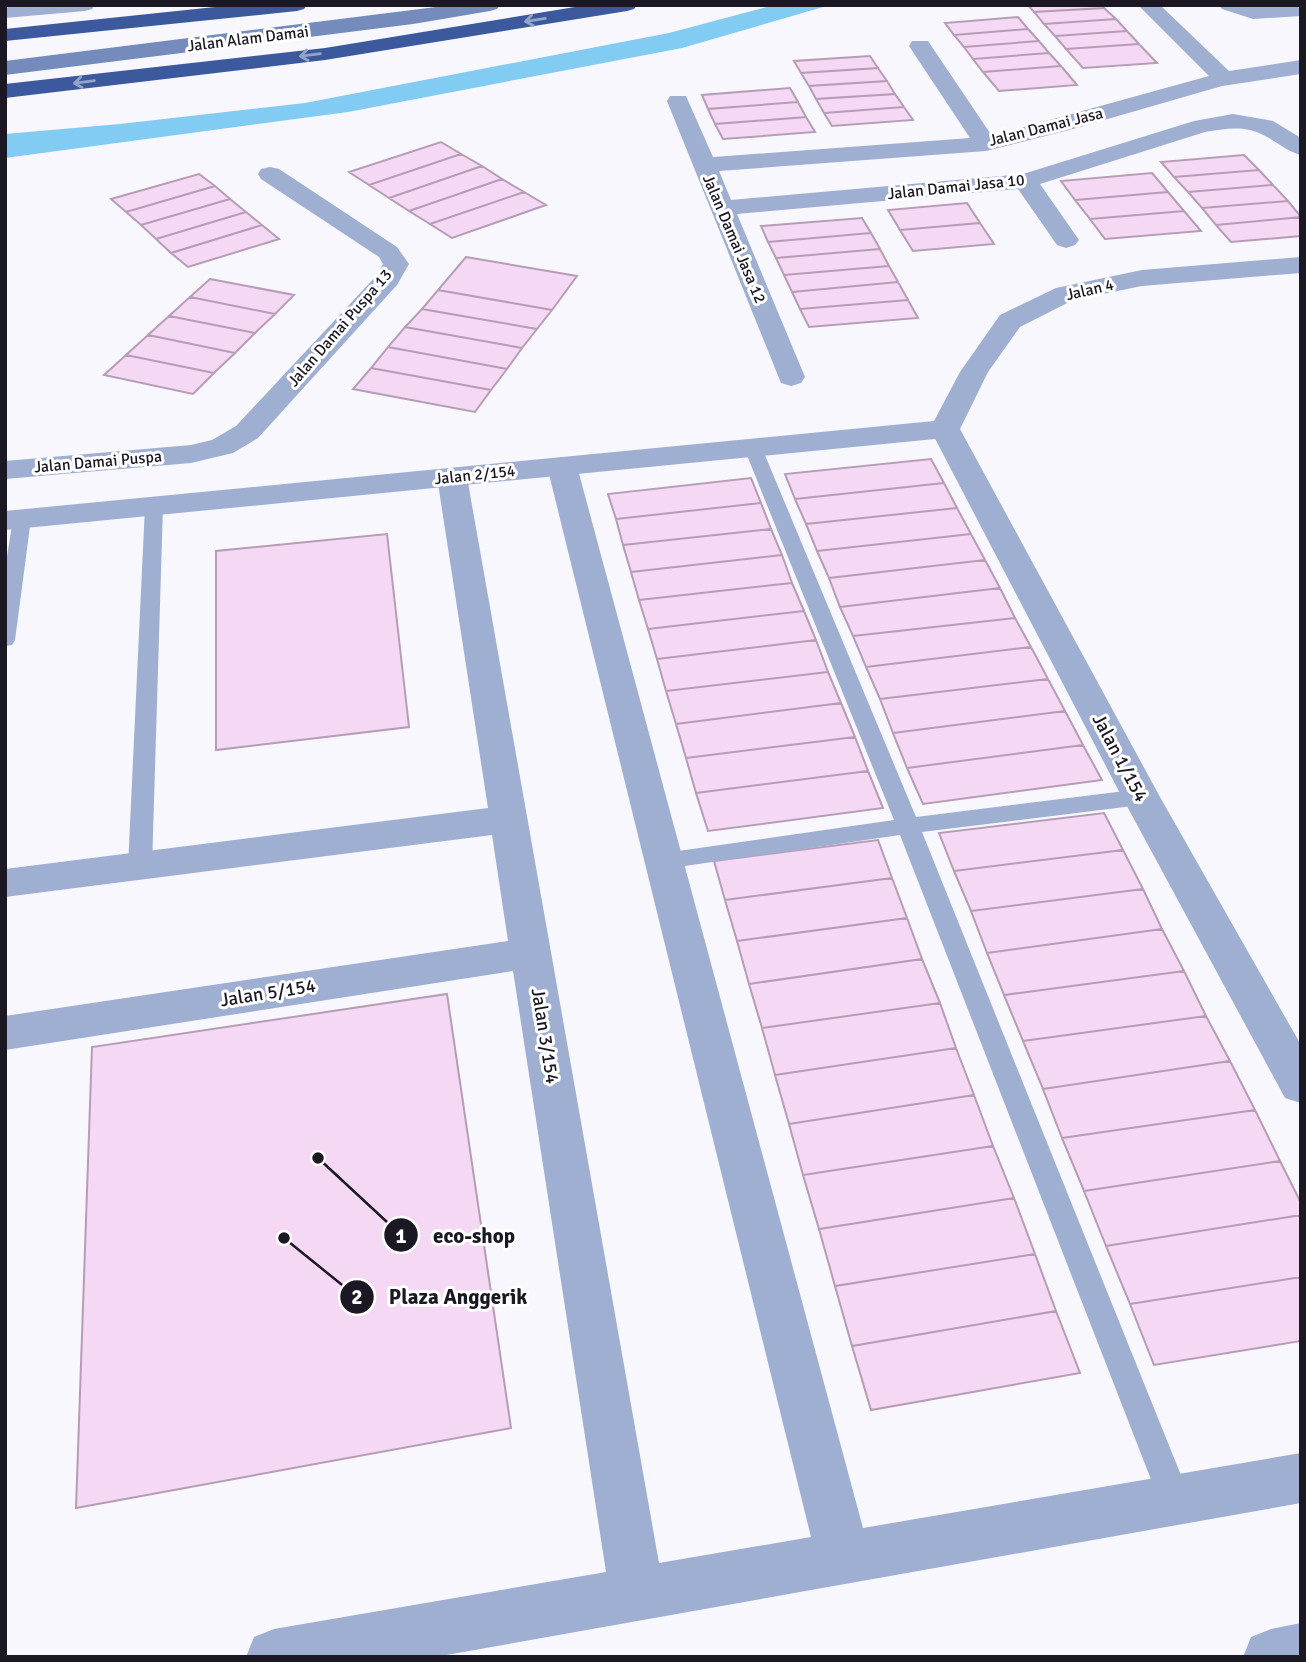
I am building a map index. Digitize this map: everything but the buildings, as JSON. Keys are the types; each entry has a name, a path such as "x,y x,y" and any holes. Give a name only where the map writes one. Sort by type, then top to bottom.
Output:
{"highway":[{"path":"5,91 326,54 626,5"},
{"path":"5,35 304,11"}],"main road":[{"name":"Jalan Alam Damai","path":"5,51 304,11 396,5"},
{"name":"Jalan Alam Damai","path":"5,68 373,23 491,5"}],"street":[{"path":"1148,5 1223,76"},
{"path":"1229,5 1253,13 1301,10"},
{"path":"5,12 75,6"},
{"path":"920,46 986,144"},
{"name":"Jalan Damai Jasa","path":"703,165 986,144 1027,136 1223,76 1296,71"},
{"name":"Jalan Damai Jasa 12","path":"678,102 791,377"},
{"name":"Jalan Damai Jasa 10","path":"721,208 1025,181 1202,126 1233,121 1265,126 1301,148"},
{"name":"Jalan Damai Puspa 13","path":"191,454 222,447 247,432 388,279 396,264 388,252 270,174"},
{"path":"1025,181 1066,240"},
{"name":"Jalan 4","path":"945,429 974,372 1010,321 1065,294 1142,278 1301,265"},
{"name":"Jalan 2/154","path":"14,520 945,429"},
{"name":"Jalan 1/154","path":"945,429 1141,797 1301,1085"},
{"name":"Jalan Damai Puspa","path":"5,470 191,454"},
{"path":"562,466 844,1558"},
{"name":"Jalan 3/154","path":"452,477 637,1594"},
{"path":"5,883 509,819"},
{"name":"Jalan 5/154","path":"5,1033 531,953"},
{"path":"274,1657 1301,1478"},
{"path":"1271,1657 1301,1651"}],"lane":[{"path":"753,448 908,826 1175,1500"},
{"path":"140,867 154,506"},
{"path":"5,640 14,520"},
{"path":"664,861 908,826 1141,797"}],"water":[{"path":"774,5 830,5 682,48 348,112 5,158 5,134 305,103 669,33"}],"place":[{"name":"eco-shop","path":"318,1158"},
{"name":"Plaza Anggerik","path":"284,1238"}]}
